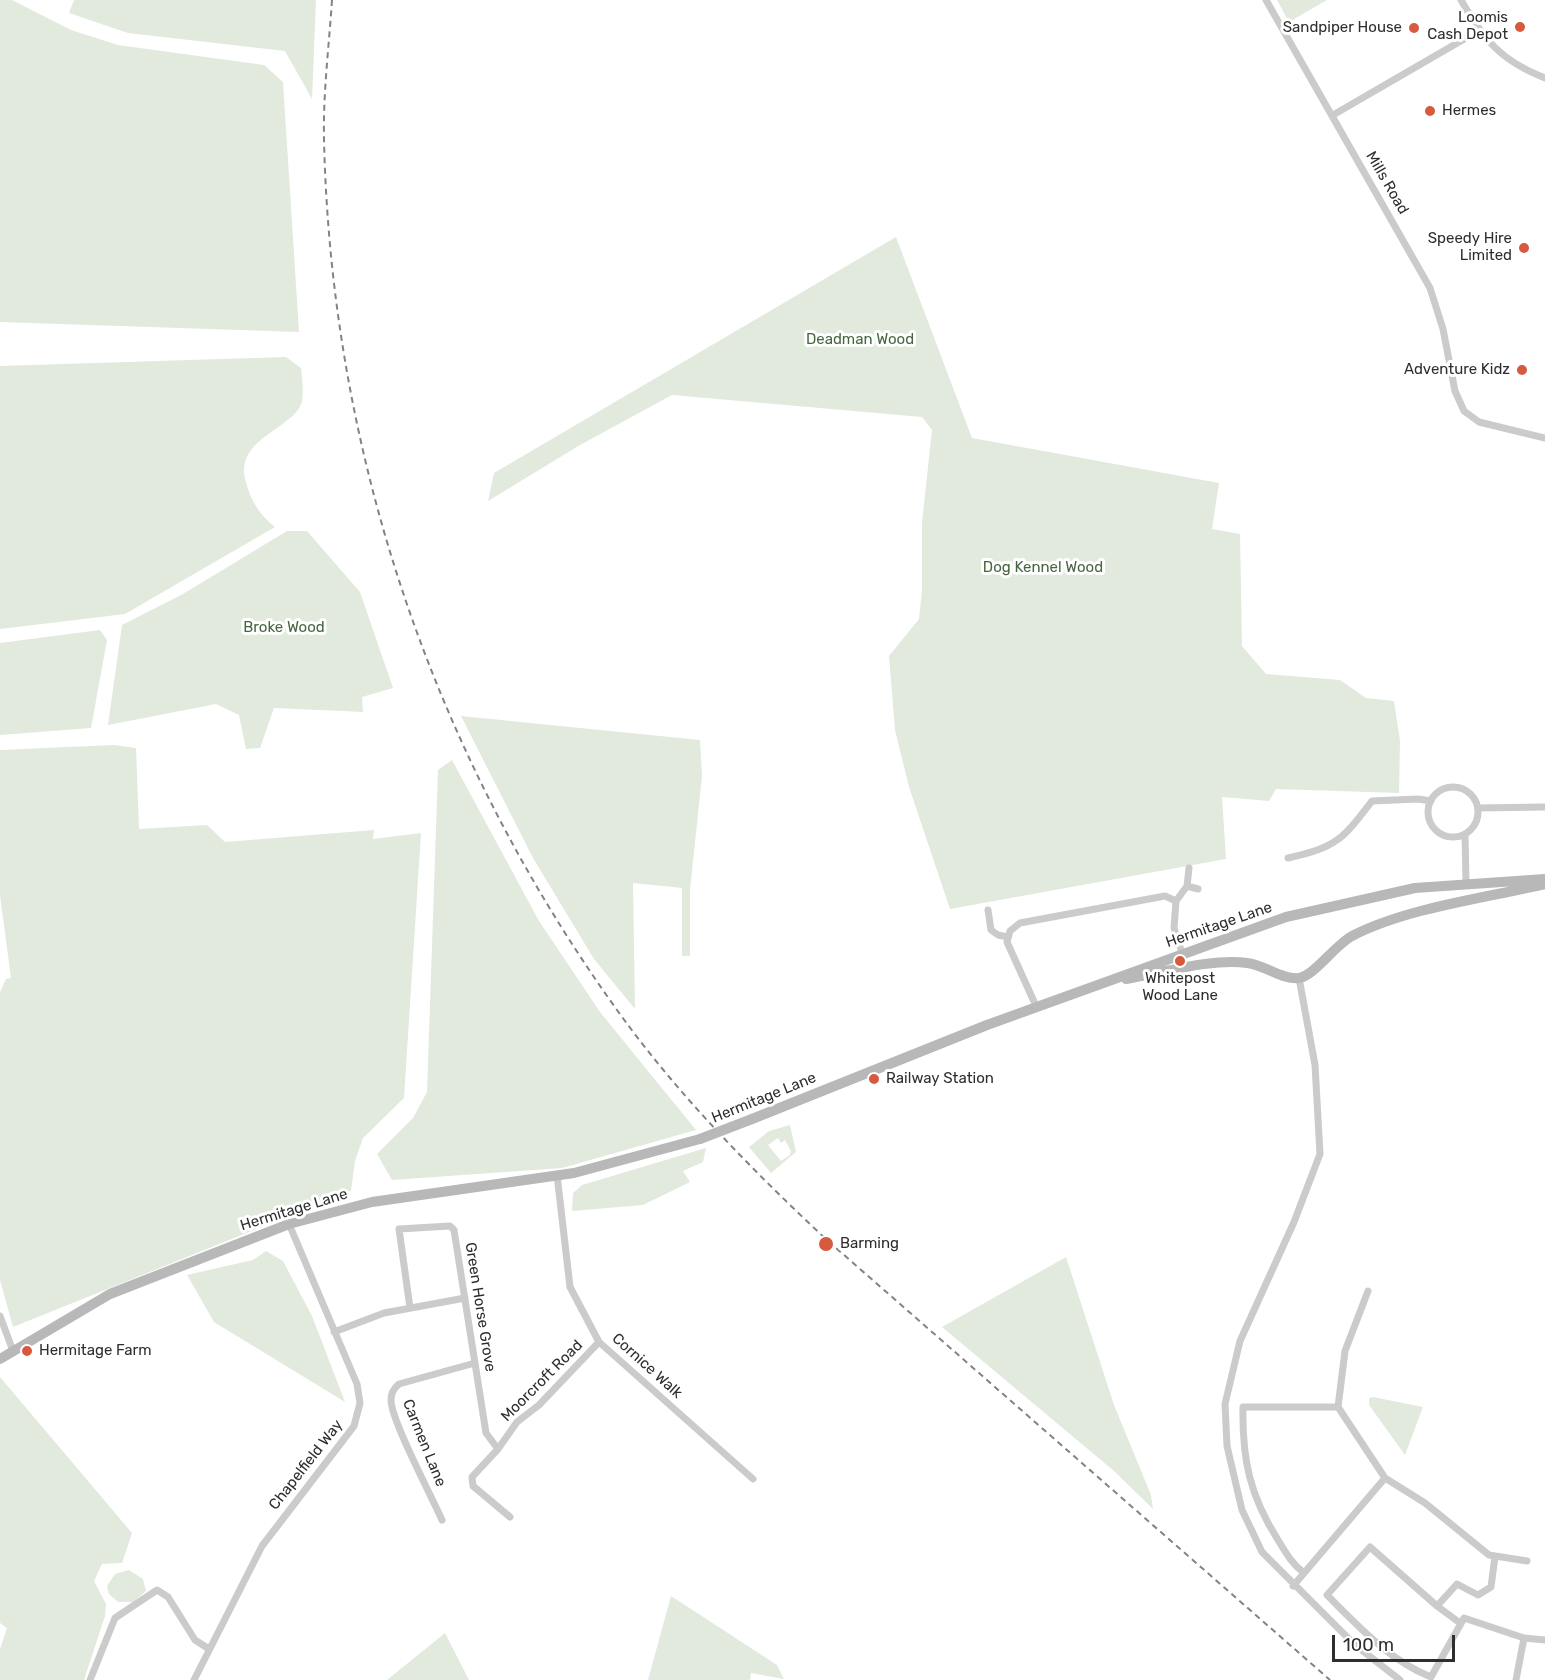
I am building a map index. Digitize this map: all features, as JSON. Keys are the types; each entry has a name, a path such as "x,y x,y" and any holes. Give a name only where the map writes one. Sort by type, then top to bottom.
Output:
{"main road":[{"name":"Hermitage Lane","path":"0,1359 110,1294 289,1224 372,1202 557,1175 662,1151 752,1119 1036,1006 1286,917 1415,888 1545,879"},
{"path":"1100,983 1209,965 1246,962 1299,978 1311,973 1341,942 1358,933 1442,907 1545,884"}],"street":[{"name":"Mills Road","path":"1266,0 1430,288 1443,329 1455,391 1464,411 1479,422 1545,438"},
{"path":"1461,0 1478,31 1512,63 1545,78"},
{"path":"1333,116 1478,31"},
{"path":"1457,787 1471,794 1478,808 1475,823 1465,834 1450,836 1436,830 1429,817 1431,801 1441,790 1457,787"},
{"path":"1288,858 1328,848 1346,835 1372,801 1418,799 1431,801"},
{"path":"1478,808 1545,807"},
{"path":"1465,834 1466,883"},
{"path":"1182,953 1174,928 1176,901 1187,886 1190,868"},
{"path":"1187,886 1198,889"},
{"path":"1036,1006 1007,942 1012,927 1020,923 1162,895 1176,901"},
{"path":"988,910 991,930 998,935 1008,937"},
{"path":"1299,978 1315,1065 1320,1154 1294,1222 1240,1341 1225,1404 1227,1446 1242,1510 1263,1552 1293,1586 1354,1644 1400,1680"},
{"name":"Cornice Walk","path":"557,1175 570,1287 599,1342 753,1479"},
{"name":"Chapelfield Way","path":"194,1680 262,1546 357,1420 360,1403 357,1384 289,1224"},
{"name":"Green Horse Grove","path":"410,1308 399,1229 450,1226 454,1230 486,1433 498,1449"},
{"path":"1368,1291 1345,1351 1338,1407 1385,1478 1425,1503 1489,1555 1527,1561"},
{"path":"334,1332 384,1313 465,1298"},
{"path":"0,1316 13,1351"},
{"name":"Moorcroft Road","path":"510,1517 471,1482 517,1422 539,1405 599,1342"},
{"name":"Carmen Lane","path":"442,1520 390,1402 392,1392 399,1384 475,1363"},
{"path":"1304,1574 1294,1566 1263,1516 1251,1489 1243,1433 1243,1407 1338,1407"},
{"path":"1293,1586 1385,1478"},
{"path":"1462,1620 1431,1677 1417,1672 1367,1634 1327,1594 1370,1547 1437,1606 1462,1620 1524,1638 1545,1640"},
{"path":"1437,1606 1457,1584 1478,1595 1491,1587 1495,1556"},
{"path":"90,1680 115,1618 157,1590 168,1597 195,1640 209,1649"},
{"path":"1516,1680 1524,1638"}],"green space":[{"path":"0,0 12,0 71,30 118,45 264,65 283,82 299,332 0,322"},
{"path":"74,0 316,0 312,99 285,51 128,33 69,13"},
{"path":"1277,0 1327,0 1289,22"},
{"name":"Dog Kennel Wood","path":"896,237 972,438 1219,483 1212,529 1240,534 1242,646 1266,674 1340,680 1366,698 1394,701 1400,741 1399,793 1276,789 1269,801 1222,797 1226,859 950,909 909,787 895,730 889,656 919,619 922,590 922,523 932,430 922,417 672,395 580,445 488,501 494,473"},
{"path":"286,357 301,368 302,401 297,411 288,420 256,444 248,454 244,467 253,502 275,527 125,614 0,629 0,366"},
{"name":"Broke Wood","path":"287,531 307,531 360,592 393,688 362,697 363,712 274,708 260,748 246,749 239,715 216,704 108,725 122,625 183,594"},
{"path":"100,630 107,640 91,728 0,735 0,643"},
{"path":"461,716 700,740 702,776 690,890 690,956 682,956 682,888 633,883 635,1009 594,959 533,858"},
{"path":"114,745 136,748 139,829 207,825 225,842 374,830 373,839 421,833 404,1098 363,1138 355,1161 351,1191 13,1327 0,1280 0,992 6,979 11,978 0,895 0,750"},
{"path":"452,760 539,921 600,1012 696,1130 562,1168 392,1180 377,1154 413,1118 427,1092 438,770"},
{"path":"790,1125 796,1152 771,1173 749,1147 769,1131","holes":["778,1138 781,1143 785,1140 791,1151 790,1155 781,1161 768,1145"]},
{"path":"706,1148 703,1162 683,1171 690,1182 643,1205 572,1211 573,1193 582,1185"},
{"path":"266,1251 283,1261 312,1316 345,1402 214,1322 187,1275 253,1260"},
{"path":"1066,1257 1114,1405 1151,1495 1153,1509 1114,1471 942,1327"},
{"path":"0,1377 132,1533 122,1563 102,1564 94,1581 106,1604 105,1616 84,1680 0,1680 0,1649 7,1628 0,1623"},
{"path":"1369,1398 1423,1407 1405,1455 1369,1405"},
{"path":"129,1570 143,1579 146,1591 133,1602 118,1602 109,1594 107,1586 115,1574"},
{"path":"671,1596 777,1665 784,1679 751,1673 750,1680 648,1680"},
{"path":"445,1633 469,1680 387,1680"}],"railway":[{"path":"332,0 324,122 331,256 347,372 372,486 404,597 446,705 495,811 552,912 640,1041 717,1131 772,1187 828,1241 1330,1680"}],"place":[{"name":"Loomis Cash Depot","path":"1520,27"},
{"name":"Sandpiper House","path":"1414,28"},
{"name":"Hermes","path":"1430,111"},
{"name":"Speedy Hire Limited","path":"1524,248"},
{"name":"Adventure Kidz","path":"1522,370"},
{"name":"Whitepost Wood Lane","path":"1180,961"},
{"name":"Railway Station","path":"874,1079"},
{"name":"Barming","path":"826,1244"},
{"name":"Hermitage Farm","path":"27,1351"}],"park label":[{"name":"Deadman Wood","path":"860,340"}]}
